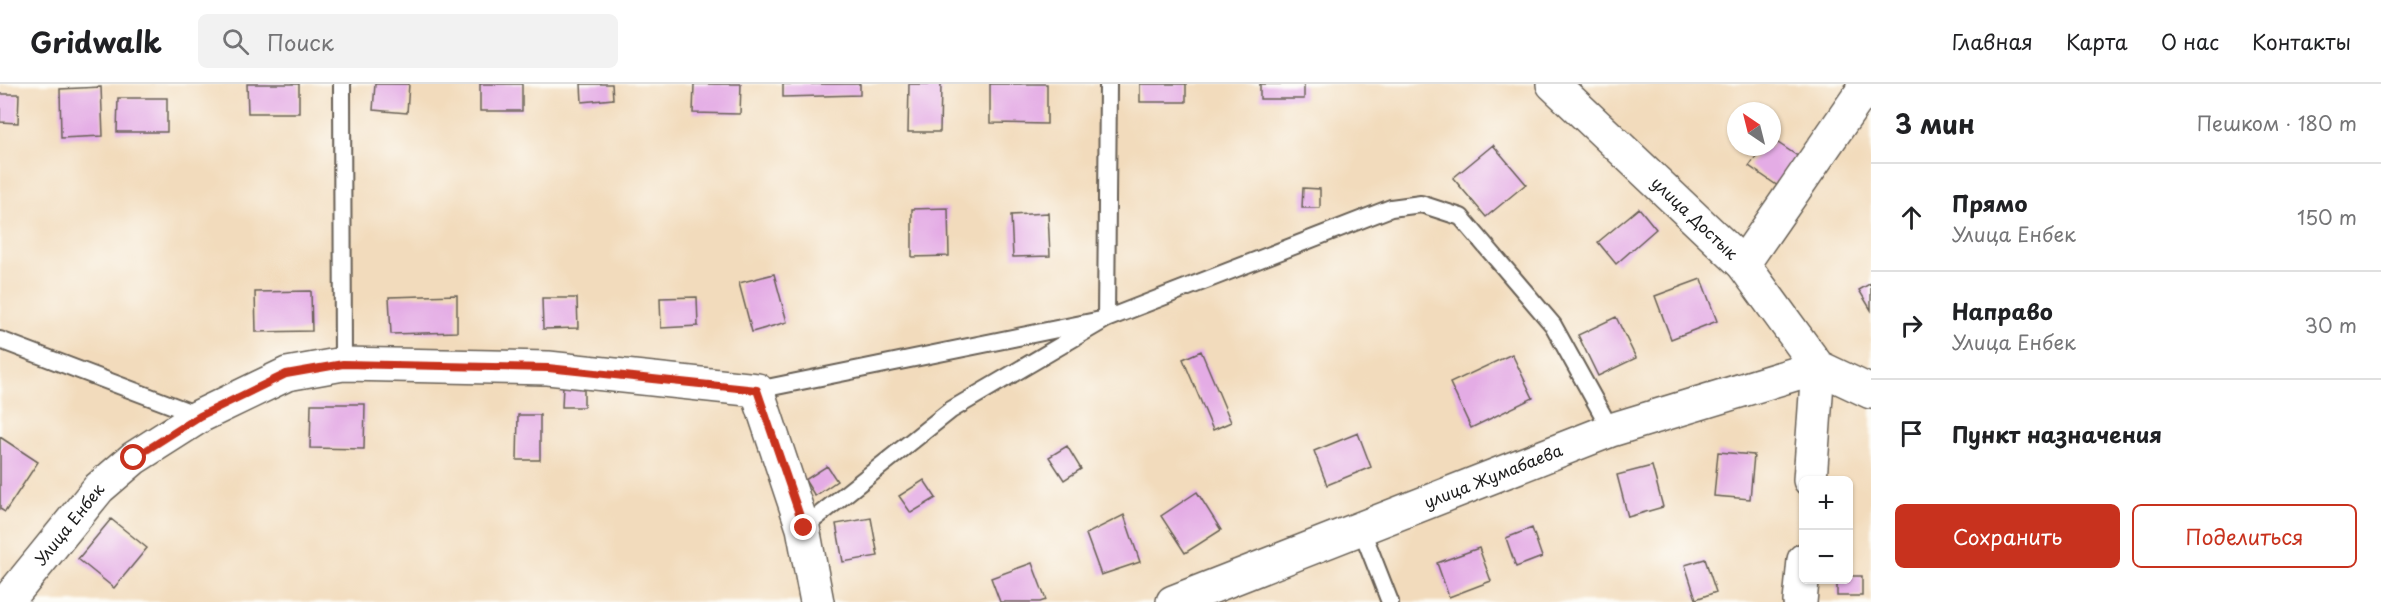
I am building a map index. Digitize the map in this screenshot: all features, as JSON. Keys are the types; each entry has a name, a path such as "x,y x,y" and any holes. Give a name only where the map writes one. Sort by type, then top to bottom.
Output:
{"street":[{"name":"улица Достык","path":"1553,84 1743,264 1818,367 1871,392"},
{"path":"1743,264 1865,91"},
{"name":"Улица Енбек","path":"7,598 99,488 134,458 200,416 286,374 343,364 548,368 757,390"},
{"path":"1810,476 1818,367"},
{"name":"улица Жумабаева","path":"1173,602 1611,430 1818,367"},
{"path":"757,390 804,528 817,602"},
{"path":"1800,602 1801,584"}],"lane":[{"path":"342,84 343,364"},
{"path":"1106,319 1108,84"},
{"path":"804,528 951,410 1106,319 1391,208 1421,204 1461,217 1546,316 1611,430"},
{"path":"757,390 1106,319"},
{"path":"0,340 200,416"},
{"path":"1361,528 1390,602"}],"building":[{"path":"247,84 299,84 299,113 248,113"},
{"path":"375,84 409,84 407,113 373,110"},
{"path":"480,84 522,84 522,111 480,111"},
{"path":"581,84 612,84 613,99 582,102"},
{"path":"694,84 741,84 740,114 693,113"},
{"path":"783,84 860,84 860,95 783,97"},
{"path":"909,84 941,84 940,132 908,132"},
{"path":"990,84 1047,84 1047,124 990,123"},
{"path":"1140,84 1186,84 1186,102 1140,102"},
{"path":"1260,84 1304,84 1304,99 1260,99"},
{"path":"101,87 103,136 61,138 60,89"},
{"path":"0,94 19,94 18,123 0,122"},
{"path":"118,98 167,98 167,132 117,132"},
{"path":"1493,145 1526,184 1486,217 1453,178"},
{"path":"1781,145 1799,157 1778,186 1749,166 1756,156 1781,156"},
{"path":"1303,188 1320,189 1320,208 1302,208"},
{"path":"948,208 949,256 912,257 912,209"},
{"path":"1639,208 1656,229 1616,264 1598,242"},
{"path":"1048,213 1050,256 1013,257 1011,215"},
{"path":"774,274 787,322 752,332 739,283"},
{"path":"1701,279 1717,321 1671,339 1655,296"},
{"path":"1871,283 1871,310 1859,290"},
{"path":"311,291 312,331 256,332 255,292"},
{"path":"457,295 457,332 391,334 389,297"},
{"path":"697,297 698,326 661,328 660,298"},
{"path":"542,298 577,298 578,328 543,329"},
{"path":"1616,317 1636,358 1598,376 1578,335"},
{"path":"1201,351 1231,422 1213,430 1183,359"},
{"path":"1512,354 1533,398 1471,428 1450,383"},
{"path":"563,385 584,385 584,407 562,407"},
{"path":"311,404 365,404 364,449 310,448"},
{"path":"518,415 540,415 540,460 517,460"},
{"path":"1358,433 1371,467 1327,485 1314,451"},
{"path":"0,437 38,462 5,512 0,509"},
{"path":"1067,446 1081,469 1064,480 1049,457"},
{"path":"1718,452 1754,455 1750,499 1714,496"},
{"path":"827,466 837,481 815,496 805,480"},
{"path":"1652,466 1663,507 1628,517 1617,475"},
{"path":"924,480 936,498 911,513 899,496"},
{"path":"1197,492 1221,530 1185,553 1161,516"},
{"path":"1124,515 1140,562 1101,575 1086,534"},
{"path":"871,518 878,556 843,562 836,524"},
{"path":"111,519 147,548 114,588 78,559"},
{"path":"1532,528 1542,557 1516,567 1506,538"},
{"path":"1479,548 1491,581 1449,597 1437,563"},
{"path":"1705,559 1716,592 1696,599 1685,565"},
{"path":"1032,563 1046,600 1000,602 991,578"},
{"path":"1853,576 1862,576 1862,596 1837,596 1837,584 1853,584"}],"route":[{"path":"134,458 200,416 286,374 343,364 548,368 757,390 804,528"}]}
